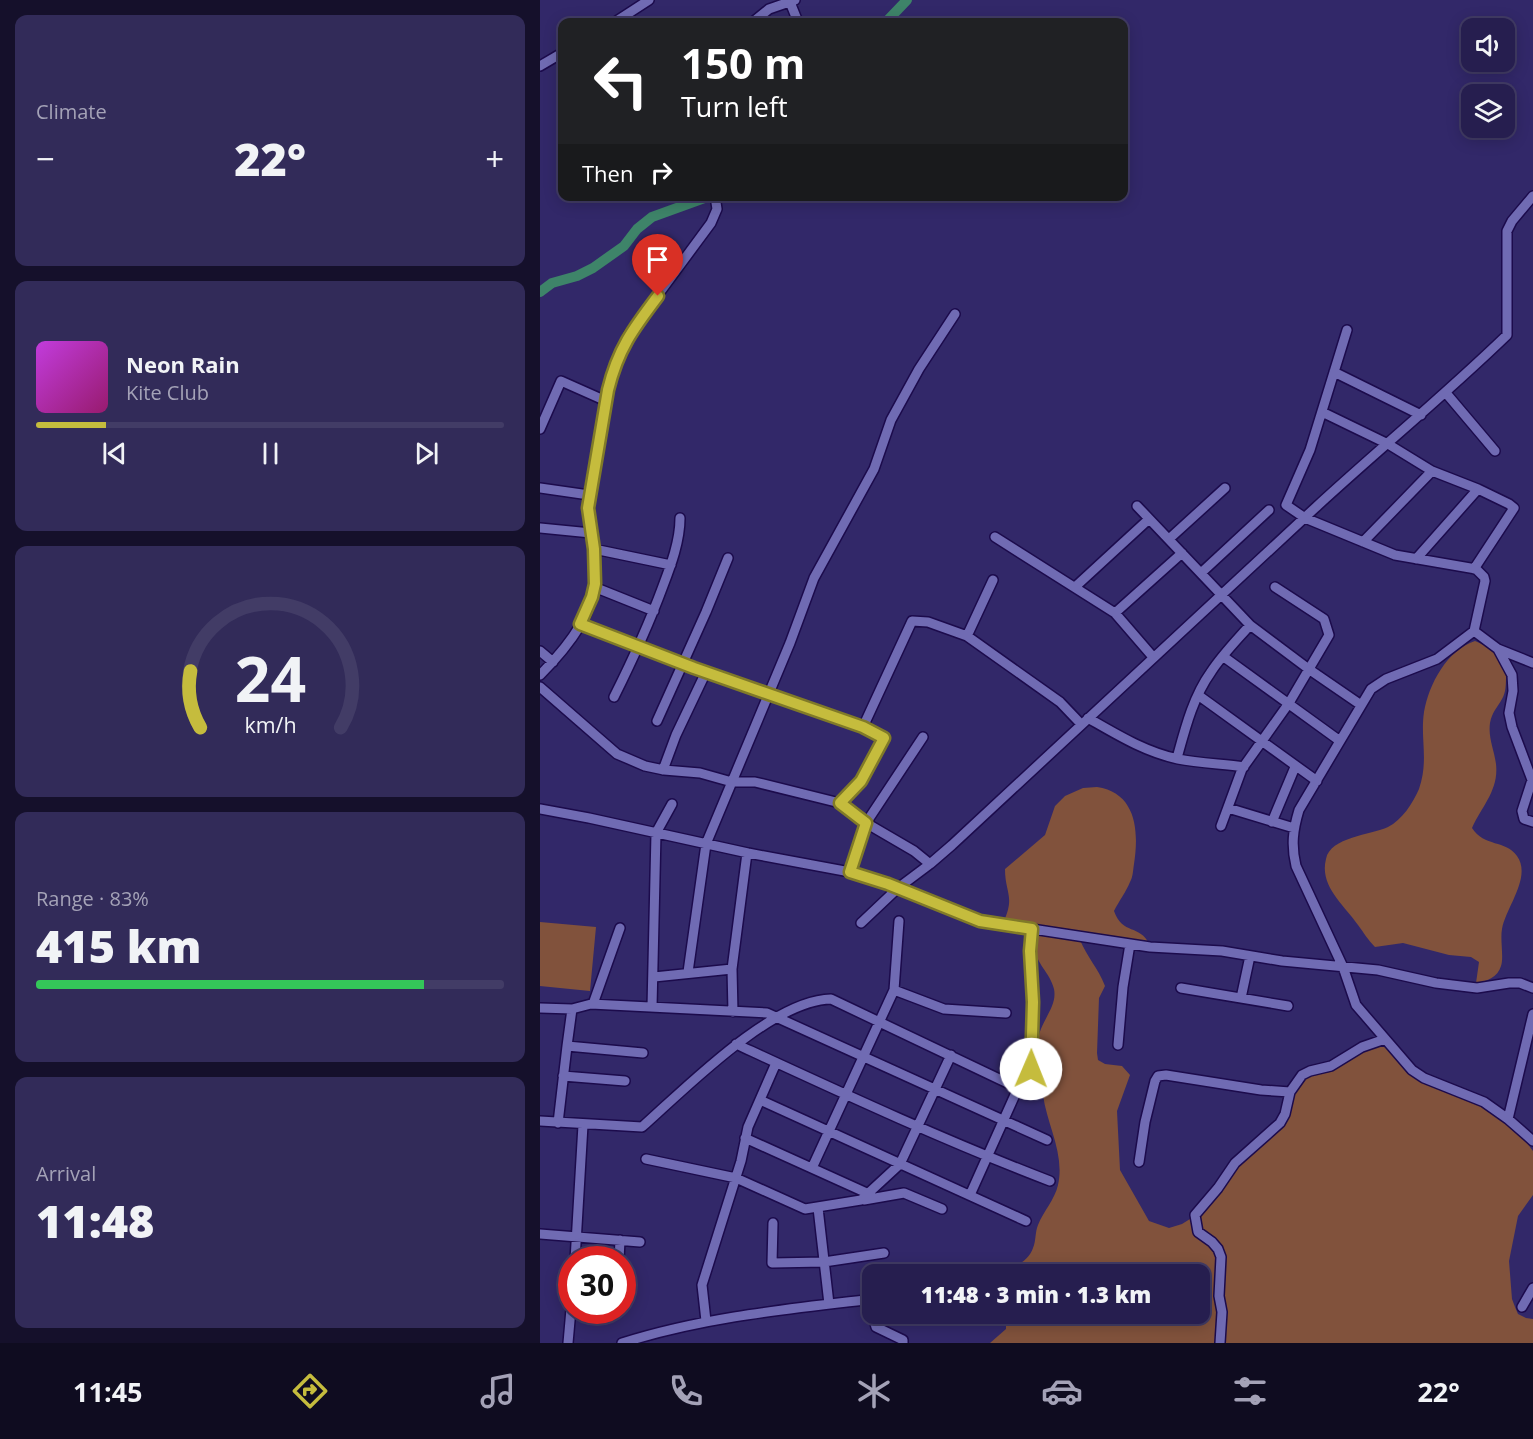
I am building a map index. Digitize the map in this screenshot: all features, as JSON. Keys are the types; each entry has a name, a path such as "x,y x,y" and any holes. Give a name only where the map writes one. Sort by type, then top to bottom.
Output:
{"street":[{"path":"622,18 649,0"},
{"path":"758,18 770,9 792,1 797,18"},
{"path":"630,13 633,18"},
{"path":"540,66 558,55"},
{"path":"861,923 898,888 930,864 1221,594 1446,393 1507,335 1507,231 1512,221 1533,196"},
{"path":"540,675 572,638 592,597 594,549 588,508 589,495 612,374 629,334 711,223 717,209 716,201"},
{"path":"688,972 706,844 767,693 790,643 814,578 874,469 891,420 919,369 955,314"},
{"path":"1347,330 1310,450 1286,505 1305,518 1395,555 1474,569 1484,577 1485,581 1474,631 1437,659 1379,683 1371,689 1299,810 1294,828 1293,852 1296,866 1343,967 1356,1005 1385,1039 1412,1070 1424,1078 1484,1102 1533,1141"},
{"path":"1334,372 1421,415"},
{"path":"540,429 561,381 606,401"},
{"path":"1446,393 1495,451"},
{"path":"1322,412 1388,444 1432,471 1478,489 1514,508 1474,569"},
{"path":"1363,542 1432,471"},
{"path":"1169,539 1225,488"},
{"path":"540,489 589,495"},
{"path":"1416,559 1478,489"},
{"path":"1137,506 1250,625 1361,705"},
{"path":"1201,573 1269,510"},
{"path":"614,698 639,648 671,565 680,518"},
{"path":"1075,587 1149,519"},
{"path":"540,528 591,533"},
{"path":"995,537 1115,613 1153,657"},
{"path":"594,549 671,565"},
{"path":"1115,613 1182,553"},
{"path":"657,721 728,558"},
{"path":"967,636 993,580"},
{"path":"594,587 654,611"},
{"path":"1221,826 1244,767 1289,703 1329,635 1323,619 1275,587"},
{"path":"863,727 912,621 928,622 967,636 1084,721 1131,742 1177,758 1244,767"},
{"path":"580,624 639,648 863,727 884,738 861,781 840,803"},
{"path":"1177,758 1198,695 1211,671 1250,625"},
{"path":"1474,631 1498,649 1533,663"},
{"path":"1498,649 1512,675 1513,691 1509,713 1512,727 1533,781 1522,811 1524,819 1533,822"},
{"path":"540,651 553,662"},
{"path":"1224,657 1340,741"},
{"path":"663,770 676,735 706,672"},
{"path":"540,687 617,754 645,766 663,770 700,773 732,782 755,782 840,803 866,823 914,851 930,864"},
{"path":"1198,695 1317,781"},
{"path":"850,872 866,823 923,737"},
{"path":"1272,822 1295,767"},
{"path":"652,1007 656,833 672,804"},
{"path":"1228,808 1294,828"},
{"path":"540,809 747,853 850,872 898,888 980,921 1150,947 1222,951 1282,961 1378,970 1436,983 1477,988 1509,983 1520,983 1533,987"},
{"path":"733,1012 732,969 747,853"},
{"path":"812,1168 894,990 899,921"},
{"path":"593,1004 620,928"},
{"path":"970,1195 1018,1088 1031,1069 1033,1002 1030,951 1032,929"},
{"path":"1118,1045 1123,987 1130,944"},
{"path":"1241,998 1250,956"},
{"path":"654,977 732,969"},
{"path":"1181,988 1288,1006"},
{"path":"894,990 944,1009 1006,1013"},
{"path":"540,1121 642,1127 736,1044 776,1018 803,1004 820,999 831,999 1018,1088"},
{"path":"540,1008 572,1009 593,1004 766,1013 1047,1140"},
{"path":"558,1123 572,1009"},
{"path":"1508,1119 1533,1014"},
{"path":"1220,1343 1221,1257 1212,1242 1198,1232 1194,1215 1218,1188 1235,1163 1280,1123 1285,1114 1290,1092 1302,1075 1331,1066 1362,1047 1385,1039"},
{"path":"736,1044 845,1095 988,1157 1050,1181"},
{"path":"567,1046 643,1053"},
{"path":"861,1200 900,1164 951,1055"},
{"path":"706,1321 702,1286 736,1178 745,1138 776,1063"},
{"path":"1139,1162 1145,1122 1158,1076 1166,1075 1262,1090 1290,1092"},
{"path":"563,1076 625,1081"},
{"path":"760,1100 1026,1221"},
{"path":"575,1246 583,1125"},
{"path":"745,1138 869,1194"},
{"path":"646,1159 736,1178 805,1209 904,1193 942,1209"},
{"path":"818,1208 830,1304"},
{"path":"773,1223 772,1263 824,1262 884,1253"},
{"path":"540,1234 640,1242"},
{"path":"620,1240 620,1246"},
{"path":"1522,1307 1533,1288"},
{"path":"622,1343 656,1332 706,1321 862,1300"},
{"path":"568,1343 570,1324"},
{"path":"875,1324 876,1327 903,1340 903,1343"},
{"path":"656,1332 658,1343"}],"shaded area":[{"path":"1475,641 1493,650 1501,658 1505,669 1506,688 1490,723 1490,739 1496,764 1495,782 1472,828 1483,838 1512,851 1521,864 1522,873 1502,929 1502,963 1497,973 1491,978 1476,983 1479,962 1471,957 1449,955 1403,943 1375,947 1334,895 1326,878 1325,869 1329,852 1335,846 1343,841 1388,827 1402,816 1410,805 1422,778 1423,722 1430,690 1448,660 1465,645"},
{"path":"1097,787 1120,797 1128,806 1132,816 1136,839 1132,876 1114,911 1122,924 1141,934 1150,945 1093,933 1004,921 1009,906 1005,869 1045,835 1055,806 1065,796 1083,788"},
{"path":"540,922 596,927 590,991 540,986"},
{"path":"1038,934 1080,940 1105,986 1099,998 1098,1060 1105,1064 1122,1066 1130,1075 1117,1111 1120,1170 1149,1221 1169,1228 1182,1224 1198,1214 1222,1191 1232,1172 1282,1125 1296,1091 1307,1078 1330,1072 1362,1052 1381,1046 1387,1048 1421,1081 1486,1107 1524,1139 1533,1151 1533,1195 1518,1216 1509,1261 1512,1299 1518,1314 1533,1319 1533,1343 990,1343 1006,1329 1006,1324 1210,1324 1210,1264 1018,1264 1031,1253 1038,1225 1052,1200 1060,1173 1043,1095 1038,1051 1041,1030 1053,1003 1054,989 1037,958"}],"waterway":[{"path":"890,18 907,0"},
{"path":"540,292 552,283 577,276 593,268 624,246 637,229 652,217 696,201"}],"route":[{"path":"658,296 629,334 612,374 608,390 588,508 594,549 595,584 580,624 694,668 811,707 863,727 884,738 861,781 840,803 866,823 850,872 888,884 980,921 1032,929 1030,951 1033,1002 1031,1069"}]}
